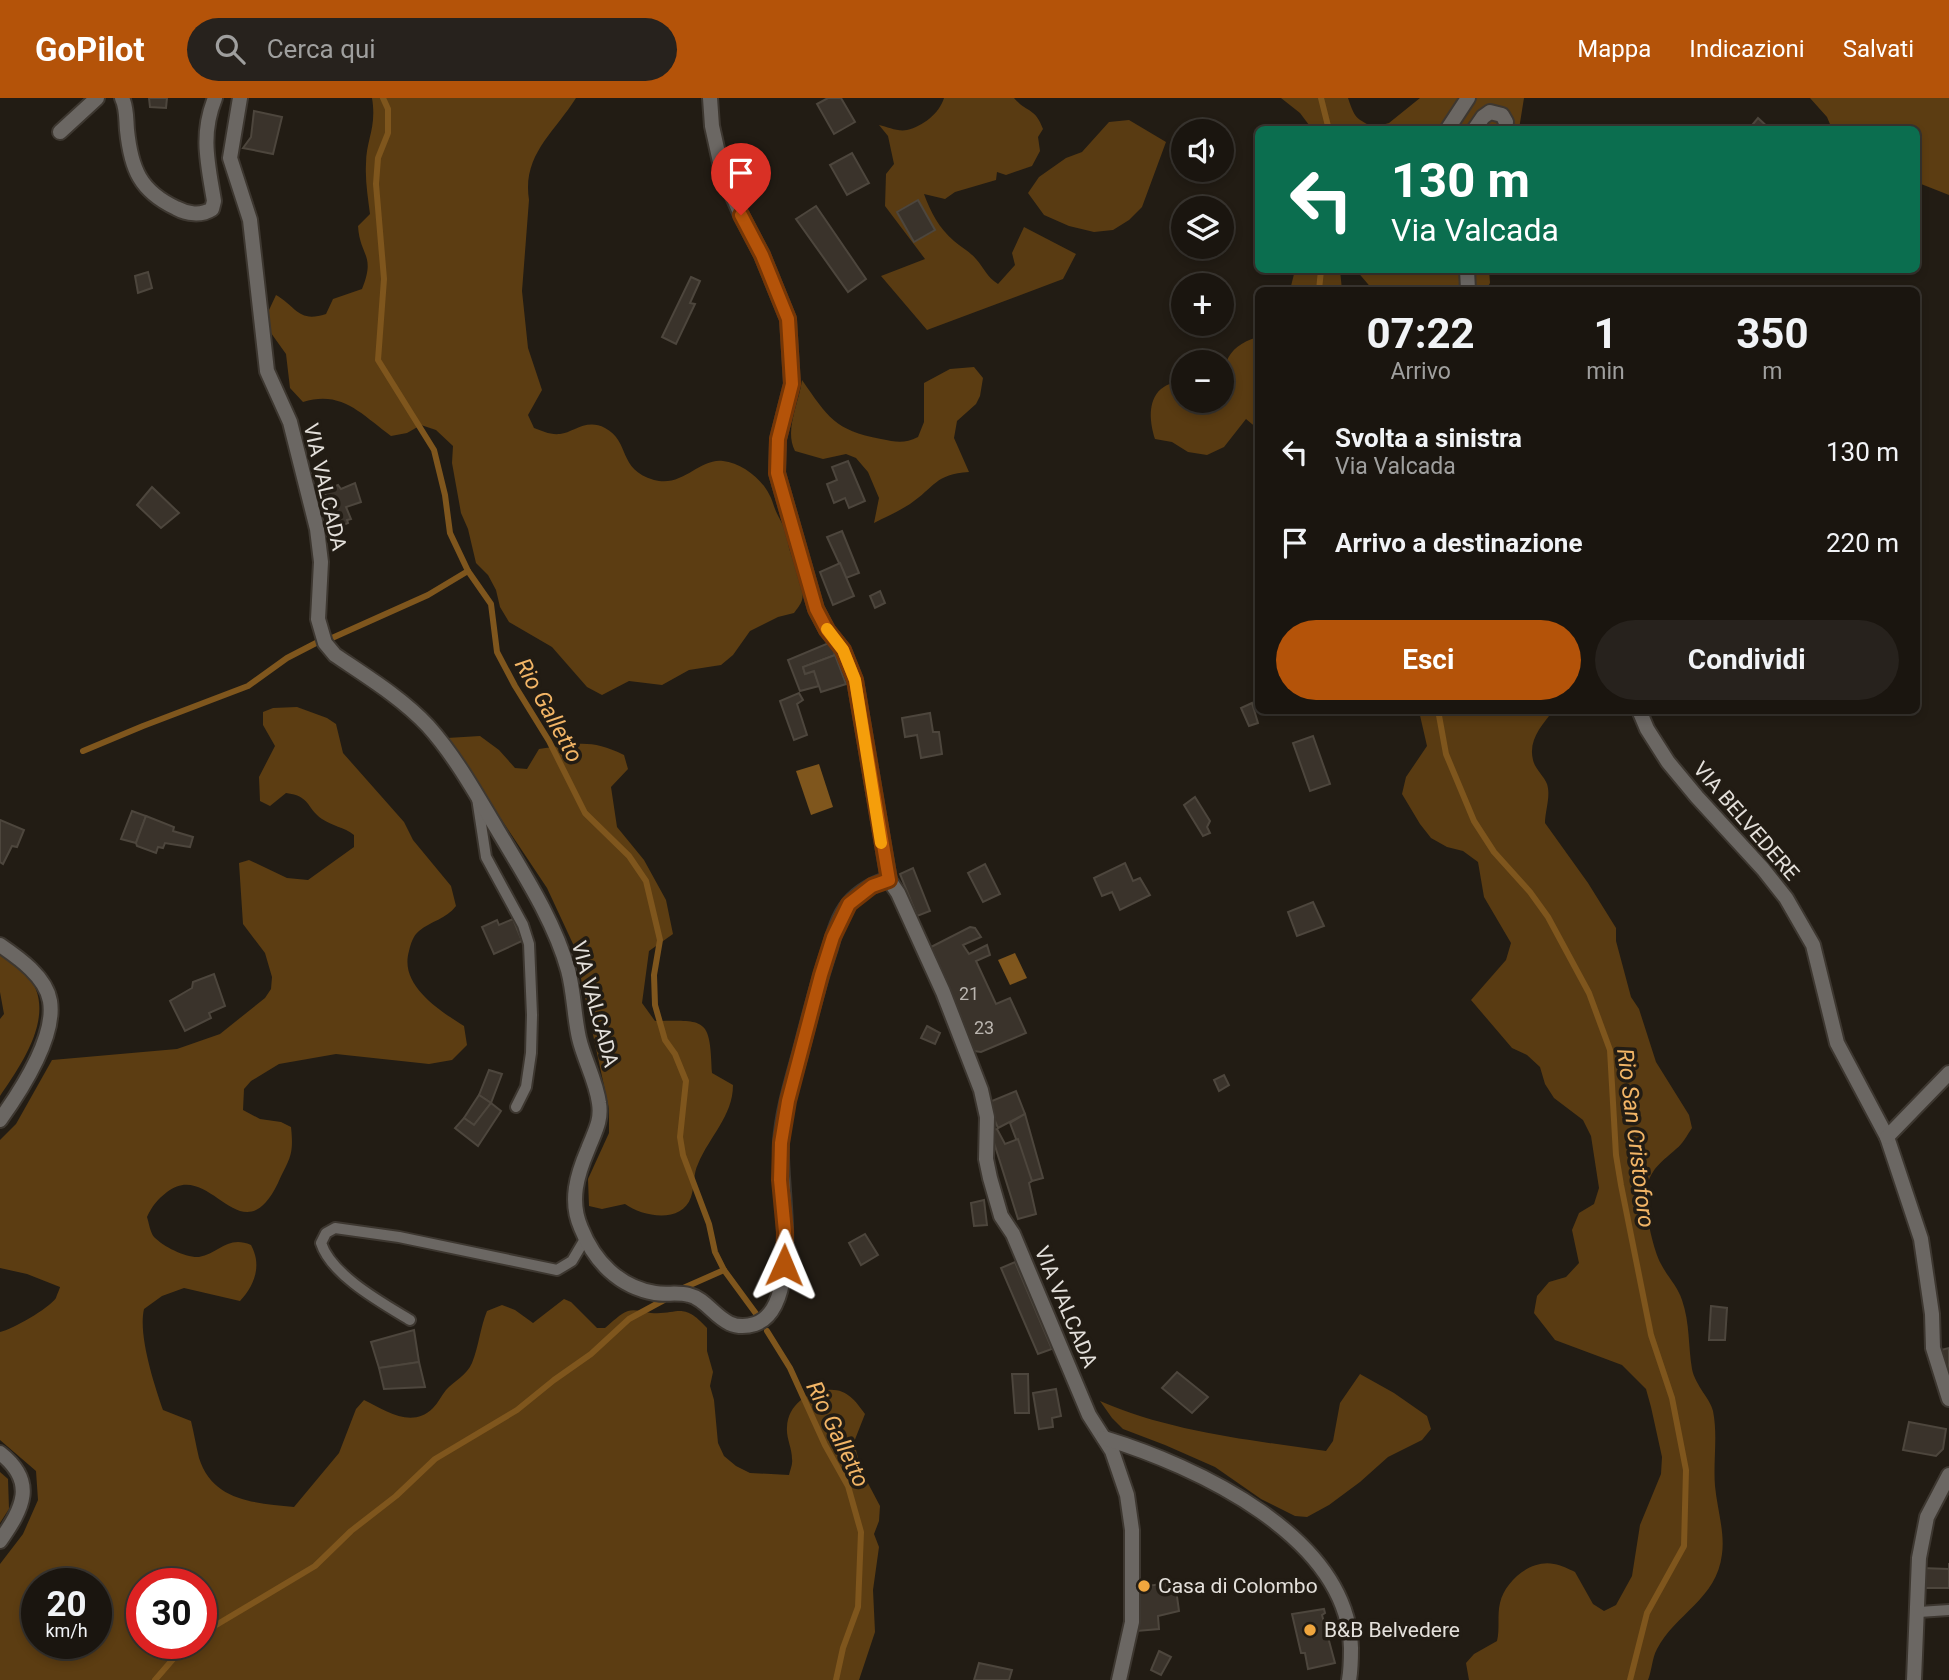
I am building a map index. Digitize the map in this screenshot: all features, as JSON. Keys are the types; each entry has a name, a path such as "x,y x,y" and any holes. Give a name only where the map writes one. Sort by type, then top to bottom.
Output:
{"street":[{"path":"60,132 97,98"},
{"path":"122,98 129,155 142,185 162,201 184,212 203,213 212,209 214,201 205,152 206,130 215,98"},
{"name":"VIA VALCADA","path":"240,98 230,159 250,220 267,371 290,422 317,529 321,562 318,619 325,643 335,655 422,720 451,756 477,796 547,918 568,971 580,1042 594,1080 599,1104 599,1122 575,1188 574,1205 585,1239 610,1272 643,1291 689,1294 716,1316 738,1325 752,1325 767,1316 780,1292 784,1265 785,1217 780,1180 784,1117 821,975 833,937 849,904 872,886 889,880"},
{"name":"VIA VALCADA","path":"710,98 712,126 722,171 762,255 788,319 792,384 778,439 777,473 816,609 827,630 843,650 855,680 889,880 898,893 943,992 981,1090 987,1117 986,1159 1001,1216 1013,1234 1089,1415 1112,1451 1127,1495 1132,1530 1132,1622 1119,1680"},
{"path":"1450,126 1468,98"},
{"path":"1477,126 1490,112 1502,115 1506,126"},
{"name":"VIA BELVEDERE","path":"1641,714 1668,762 1786,898 1813,945 1837,1043 1887,1137 1925,1256 1933,1348 1949,1399"},
{"path":"0,945 22,960 41,982 50,1000 50,1018 26,1083 0,1120"},
{"path":"1887,1137 1949,1073"},
{"path":"1104,1438 1134,1447 1229,1492 1295,1536 1319,1563 1340,1597 1350,1628 1349,1680"},
{"path":"0,1454 12,1462 22,1478 23,1501 17,1517 0,1541"},
{"path":"1914,1680 1919,1612 1919,1558 1927,1517 1949,1475"}],"lane":[{"path":"477,796 486,857 523,925 529,944 531,1053 526,1087 516,1107"},
{"path":"410,1320 379,1301 340,1270 324,1253 321,1243 326,1233 335,1228 399,1237 557,1270 572,1261 585,1239"},
{"path":"1919,1612 1949,1609"}],"shaded area":[{"path":"372,98 576,98 542,145 530,170 522,291 528,348 542,390 528,415 534,428 546,433 565,433 586,425 605,428 618,440 634,469 654,480 674,480 714,461 730,462 750,472 761,482 771,498 800,576 803,594 794,613 778,617 750,631 733,655 721,665 689,670 662,685 629,681 602,695 587,687 552,647 509,622 500,607 496,590 488,575 476,563 468,529 461,513 452,463 453,446 436,430 421,425 407,433 391,436 350,406 329,399 303,402 290,388 286,354 266,326 276,295 303,315 317,316 326,314 333,299 362,289 366,278 367,262 358,226 370,214 366,155 373,117"},
{"path":"944,98 1014,98 1034,113 1043,129 1038,137 1040,151 1032,166 1006,175 997,172 996,180 955,192 945,199 924,194 944,231 973,256 998,284 1015,265 1012,253 1024,227 1076,254 1063,279 927,330 881,276 925,259 885,206 886,174 894,164 888,136 879,125 900,130 913,128 934,114"},
{"path":"1281,98 1348,98 1358,118 1370,126 1310,126 1300,113"},
{"path":"1420,98 1524,98 1519,126 1378,126 1389,123"},
{"path":"1810,98 1949,98 1949,195 1920,184 1920,126 1831,126 1827,117"},
{"path":"1129,120 1166,142 1142,207 1129,220 1113,230 1094,232 1069,226 1044,215 1028,193 1039,177 1066,158 1082,152 1109,122"},
{"path":"1294,273 1340,273 1342,287 1291,287"},
{"path":"1359,273 1489,273 1490,283 1488,287 1370,287"},
{"path":"1255,338 1255,426 1246,419 1224,447 1207,455 1188,452 1172,442 1155,439 1151,419 1153,400 1161,389 1171,383 1171,413 1234,413 1234,350"},
{"path":"974,367 983,378 980,396 976,404 957,421 954,438 969,472 949,475 936,482 910,504 874,523 879,498 868,472 856,458 846,454 823,459 795,451 791,434 802,380 826,413 842,426 865,435 904,442 918,437 924,422 924,383 950,369"},
{"path":"297,707 336,724 343,753 404,822 413,840 451,886 456,906 417,933 407,963 415,985 423,995 464,1026 467,1045 452,1060 429,1064 336,1054 279,1064 251,1081 244,1089 243,1110 260,1119 281,1122 291,1127 290,1156 278,1183 264,1204 251,1212 238,1210 198,1187 183,1185 167,1192 153,1206 147,1217 154,1237 182,1254 199,1257 236,1242 251,1245 256,1260 253,1282 240,1301 184,1288 162,1296 144,1309 145,1346 163,1410 191,1421 199,1458 214,1484 238,1498 294,1507 339,1453 356,1409 364,1400 390,1413 408,1418 425,1414 433,1408 446,1390 470,1367 487,1311 502,1305 515,1310 533,1323 564,1299 571,1302 597,1328 605,1328 631,1310 651,1313 686,1312 707,1328 707,1351 713,1372 710,1386 718,1443 724,1456 736,1466 750,1473 789,1475 792,1461 787,1431 788,1419 795,1406 812,1394 827,1390 840,1391 854,1400 865,1414 854,1442 861,1470 880,1506 879,1521 874,1534 879,1547 873,1590 875,1632 859,1680 0,1680 0,1564 23,1534 38,1500 36,1471 0,1440 0,1332 46,1308 56,1298 60,1287 27,1274 0,1268 0,1140 16,1124 52,1060 177,1049 220,1034 265,998 271,989 272,977 265,953 243,924 239,863 249,860 287,878 308,880 354,847 354,835 322,819 300,797 286,793 270,806 260,801 259,777 275,746 263,725 263,712 273,708"},
{"path":"1420,714 1551,714 1537,733 1532,746 1534,763 1548,789 1545,823 1616,928 1616,941 1631,997 1639,1009 1656,1062 1689,1115 1692,1128 1681,1145 1658,1165 1652,1174 1647,1186 1646,1203 1654,1247 1685,1309 1694,1375 1713,1411 1715,1486 1723,1546 1719,1570 1712,1583 1665,1637 1655,1653 1648,1680 1469,1680 1466,1663 1474,1654 1497,1641 1499,1608 1503,1595 1513,1580 1528,1568 1545,1563 1565,1567 1575,1572 1593,1604 1604,1611 1616,1605 1632,1576 1640,1525 1661,1474 1662,1457 1646,1389 1622,1365 1555,1340 1534,1313 1537,1296 1549,1282 1566,1277 1579,1263 1572,1230 1579,1213 1594,1204 1599,1188 1591,1136 1583,1120 1554,1098 1545,1084 1540,1067 1527,1055 1512,1048 1471,1000 1506,960 1511,943 1484,897 1478,862 1463,851 1447,847 1431,838 1402,794 1406,777 1427,746"},
{"path":"480,736 499,750 515,768 527,769 539,749 573,744 592,744 624,755 628,769 611,787 617,827 644,860 666,900 673,934 649,951 642,1003 655,1021 686,1021 702,1026 710,1042 712,1073 733,1085 725,1116 696,1168 691,1197 686,1206 671,1215 651,1215 625,1204 602,1209 589,1206 588,1179 609,1133 609,1109 574,946 547,888 447,738"},
{"path":"819,764 833,807 811,815 796,771"},
{"path":"0,951 11,957 35,987 39,1019 19,1068 0,1096 0,1019 4,1014 0,992"},
{"path":"1015,953 1027,978 1010,985 998,960"},
{"path":"1360,1374 1427,1416 1431,1429 1422,1440 1388,1457 1329,1505 1307,1517 1295,1516 1261,1499 1215,1467 1123,1429 1100,1401 1127,1412 1183,1428 1326,1451 1333,1441 1340,1403"},
{"path":"0,1472 8,1479 9,1509 0,1523"}],"building":[{"path":"149,98 167,98 166,108 150,107"},
{"path":"828,98 841,98 855,122 834,134 817,104"},
{"path":"254,111 282,117 273,154 243,148 251,137"},
{"path":"1758,118 1767,126 1751,126"},
{"path":"852,153 869,183 847,195 830,165"},
{"path":"918,200 935,230 914,242 897,212"},
{"path":"816,206 866,279 848,292 796,219"},
{"path":"148,272 152,288 138,293 135,276"},
{"path":"691,277 700,281 690,303 695,304 676,344 662,337"},
{"path":"848,461 865,501 849,508 845,498 834,503 827,484 837,480 832,467"},
{"path":"355,483 361,502 346,507 351,519 339,527 324,491 338,485 341,489"},
{"path":"152,487 179,513 161,528 137,505"},
{"path":"842,531 859,573 846,578 827,537"},
{"path":"840,563 854,596 833,605 820,572"},
{"path":"880,591 885,603 875,608 870,596"},
{"path":"831,642 835,655 803,667 805,674 814,671 819,686 800,691 788,660"},
{"path":"835,655 846,684 821,692 814,671 805,674 803,667"},
{"path":"799,693 803,700 797,704 807,735 794,740 780,701"},
{"path":"1252,703 1258,723 1249,726 1241,708"},
{"path":"930,713 933,732 939,732 942,754 921,758 917,735 905,737 902,718"},
{"path":"1313,736 1330,784 1310,791 1293,743"},
{"path":"1195,797 1210,821 1207,827 1210,833 1203,836 1184,805"},
{"path":"132,811 146,816 136,843 121,839"},
{"path":"146,816 174,827 173,831 193,837 190,847 165,843 163,848 158,847 156,853 137,846"},
{"path":"0,820 24,830 17,847 12,846 3,864 0,862"},
{"path":"1125,863 1133,881 1140,878 1150,895 1120,910 1112,892 1102,896 1094,878"},
{"path":"985,864 1000,894 983,902 968,873"},
{"path":"913,868 930,911 917,916 900,874"},
{"path":"1313,902 1324,926 1297,936 1288,912"},
{"path":"513,919 522,941 494,954 482,927 497,920 499,925"},
{"path":"970,927 975,928 981,937 963,945 969,954 987,945 990,955 976,961 996,1004 1010,998 1026,1033 981,1052 974,1051 969,1044 927,949"},
{"path":"214,974 225,1006 209,1013 211,1018 185,1031 170,1001 192,988 193,982"},
{"path":"927,1026 940,1033 935,1044 921,1038"},
{"path":"489,1070 502,1074 491,1103 479,1095"},
{"path":"1224,1075 1229,1085 1219,1091 1214,1080"},
{"path":"1016,1091 1025,1114 998,1128 987,1103"},
{"path":"479,1095 491,1103 474,1125 464,1118"},
{"path":"491,1103 501,1111 478,1146 455,1128 464,1118 474,1125"},
{"path":"1025,1114 1043,1178 1032,1181 1010,1123"},
{"path":"997,1129 1005,1144 1018,1139 1032,1181 1029,1183 1036,1214 1018,1219 990,1130"},
{"path":"984,1200 987,1225 974,1226 971,1203"},
{"path":"865,1234 878,1255 861,1265 849,1243"},
{"path":"1015,1262 1052,1349 1038,1354 1001,1268"},
{"path":"1711,1306 1727,1308 1725,1340 1709,1340"},
{"path":"414,1330 419,1362 379,1368 371,1342"},
{"path":"1949,1348 1949,1387 1941,1350"},
{"path":"419,1362 425,1387 384,1389 379,1368"},
{"path":"1177,1372 1208,1397 1192,1413 1162,1388"},
{"path":"1012,1374 1028,1374 1029,1413 1015,1413"},
{"path":"1056,1389 1061,1416 1052,1418 1053,1427 1039,1429 1033,1393"},
{"path":"1909,1422 1946,1429 1943,1449 1936,1456 1903,1450"},
{"path":"1922,1568 1949,1569 1949,1588 1920,1588"},
{"name":"Casa di Colombo","path":"1175,1582 1179,1611 1158,1616 1159,1629 1137,1631 1134,1588"},
{"name":"B&B Belvedere","path":"1324,1609 1325,1613 1322,1615 1335,1663 1308,1669 1305,1653 1301,1653 1292,1614"},
{"path":"1159,1651 1171,1657 1161,1675 1151,1670"},
{"path":"979,1663 1012,1670 1009,1680 974,1680"}],"waterway":[{"name":"Rio Galletto","path":"383,98 388,109 388,133 378,158 376,184 384,279 378,360 434,450 445,495 450,533 468,571 491,604 497,652 549,741 585,813 629,856 646,881 660,940 654,975 655,1005 665,1040 675,1054 686,1081 680,1137 683,1155 709,1224 715,1252 724,1270 757,1315"},
{"name":"Rio San Cristoforo","path":"1321,98 1328,126"},
{"name":"Rio San Cristoforo","path":"1319,287 1321,273"},
{"path":"332,638 428,595 468,571"},
{"path":"83,751 248,686 287,658 316,643"},
{"name":"Rio San Cristoforo","path":"1439,714 1446,754 1474,821 1494,852 1530,892 1548,917 1589,993 1610,1050 1616,1155 1621,1185 1651,1335 1672,1398 1686,1470 1684,1546 1647,1613 1630,1680"},
{"path":"681,1289 724,1270"},
{"path":"217,1624 315,1566 351,1531 396,1496 435,1459 517,1410 591,1354 629,1319 664,1300"},
{"name":"Rio Galletto","path":"767,1331 790,1368 825,1445 848,1486 861,1532 858,1607 843,1648 836,1680"},
{"path":"155,1680 173,1659"}],"slow traffic":[{"path":"827,629 843,650 855,680 881,843"}],"place":[{"name":"Casa di Colombo","path":"1144,1586"},
{"name":"B&B Belvedere","path":"1310,1630"}],"route":[{"path":"741,215 762,255 788,319 792,384 778,439 777,473 816,609 827,630 843,650 855,680 889,880 872,886 849,904 833,937 821,975 784,1117 780,1180 785,1217 784,1265"}]}
